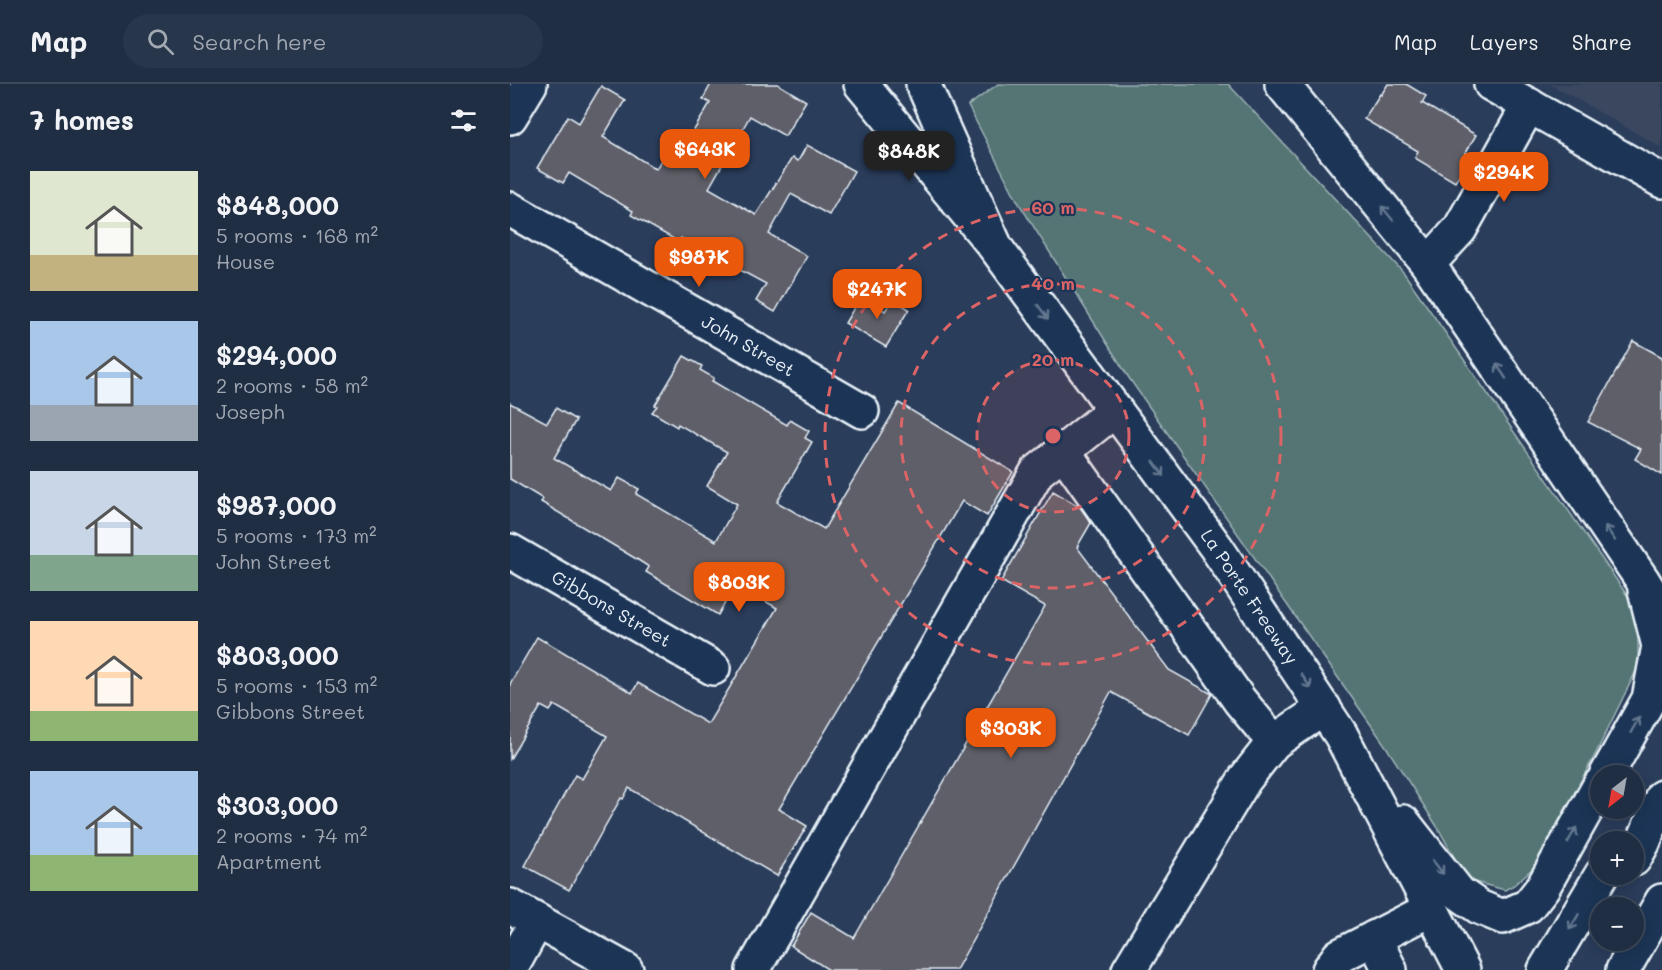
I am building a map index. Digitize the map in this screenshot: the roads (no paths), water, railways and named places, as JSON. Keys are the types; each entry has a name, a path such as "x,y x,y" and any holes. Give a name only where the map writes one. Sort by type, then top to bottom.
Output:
{"main road":[{"path":"510,117 530,84"},
{"path":"861,84 996,248"},
{"path":"923,84 996,248"},
{"path":"1282,84 1428,264 1652,584 1662,612"},
{"path":"1491,84 1662,181"},
{"path":"1428,264 1460,229 1529,105"},
{"name":"John Street","path":"510,209 862,411"},
{"name":"La Porte Freeway","path":"996,248 1216,547 1333,722 1463,970"},
{"path":"753,970 1037,472 1115,410"},
{"path":"1063,451 1240,701 1274,742"},
{"name":"Gibbons Street","path":"510,551 713,668"},
{"path":"1612,765 1649,699 1659,646 1652,584"},
{"path":"1129,970 1245,779 1274,742 1333,722 1403,822 1459,893 1479,907 1503,917 1528,906 1543,887 1590,803"},
{"path":"1630,831 1662,790"},
{"path":"1644,838 1662,797"},
{"path":"1545,970 1595,885"},
{"path":"1623,970 1662,902"},
{"path":"1329,970 1339,956 1431,909"},
{"path":"510,970 524,914 626,970"},
{"path":"1571,970 1590,936"},
{"path":"1374,938 1390,970"},
{"path":"1647,970 1662,943"}]}
